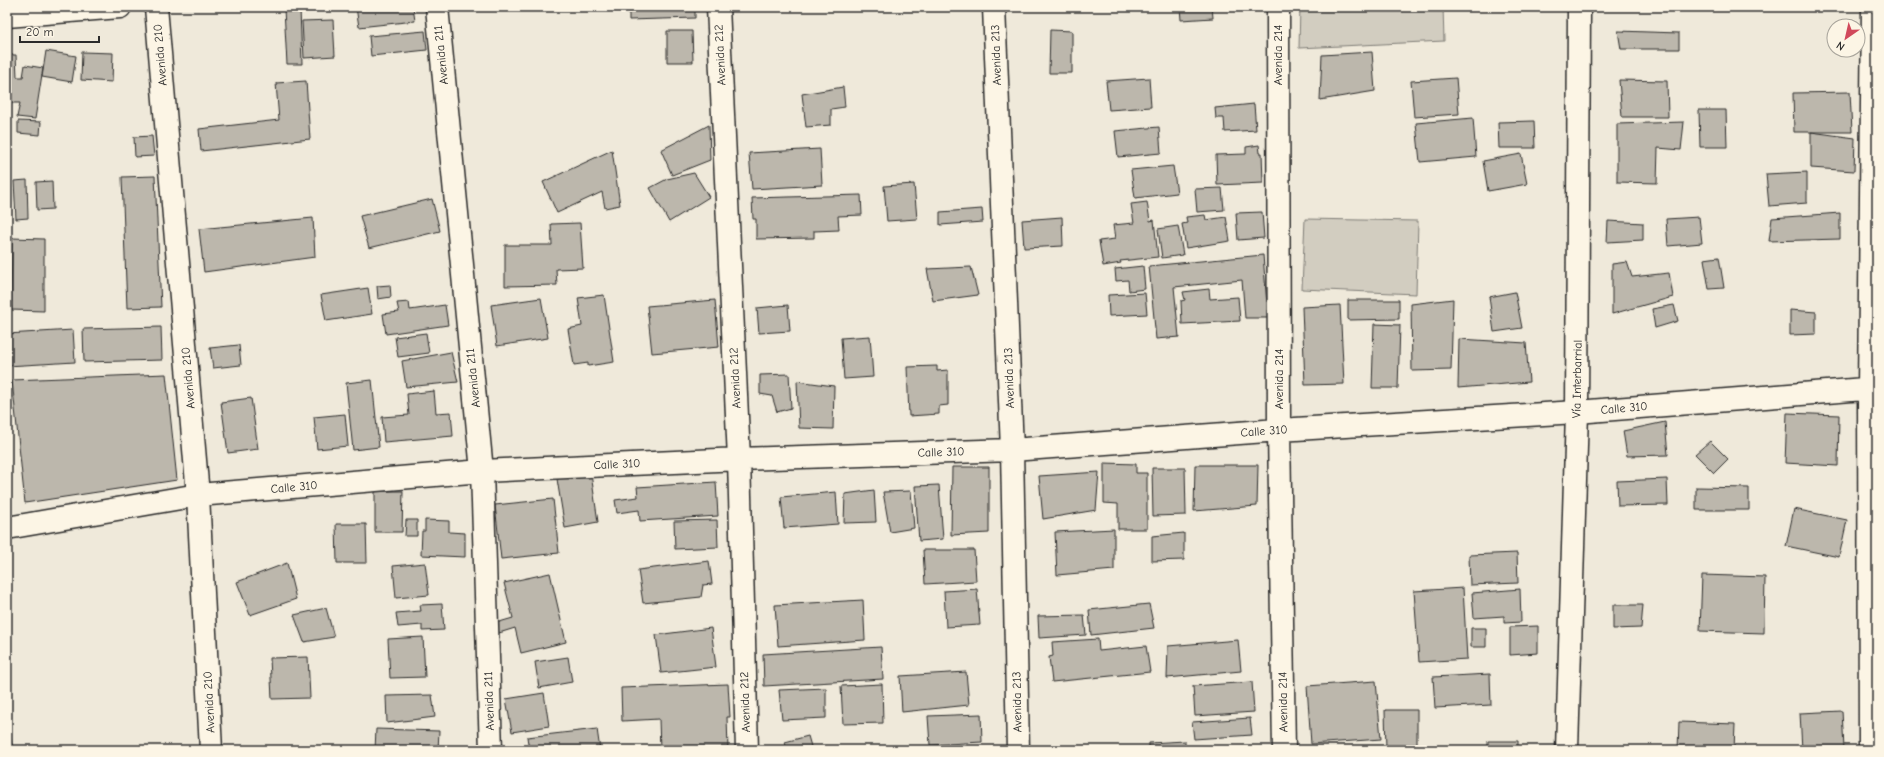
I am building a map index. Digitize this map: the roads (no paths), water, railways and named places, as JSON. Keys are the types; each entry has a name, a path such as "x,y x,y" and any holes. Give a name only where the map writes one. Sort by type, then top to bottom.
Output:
{"street":[{"path":"7,16 120,7"},
{"name":"Avenida 210","path":"156,7 198,495 211,750"},
{"name":"Avenida 211","path":"437,7 482,471 491,750"},
{"name":"Avenida 212","path":"718,7 739,459 747,750"},
{"name":"Avenida 213","path":"994,7 1012,450 1018,750"},
{"name":"Avenida 214","path":"1278,7 1279,430 1284,750"},
{"name":"Vía Interbarrial","path":"1567,750 1577,412 1579,7"},
{"path":"1870,750 1873,389 1873,7"},
{"name":"Calle 310","path":"7,528 198,495 482,471 739,459 1012,450 1279,430 1577,412 1873,389"}]}
